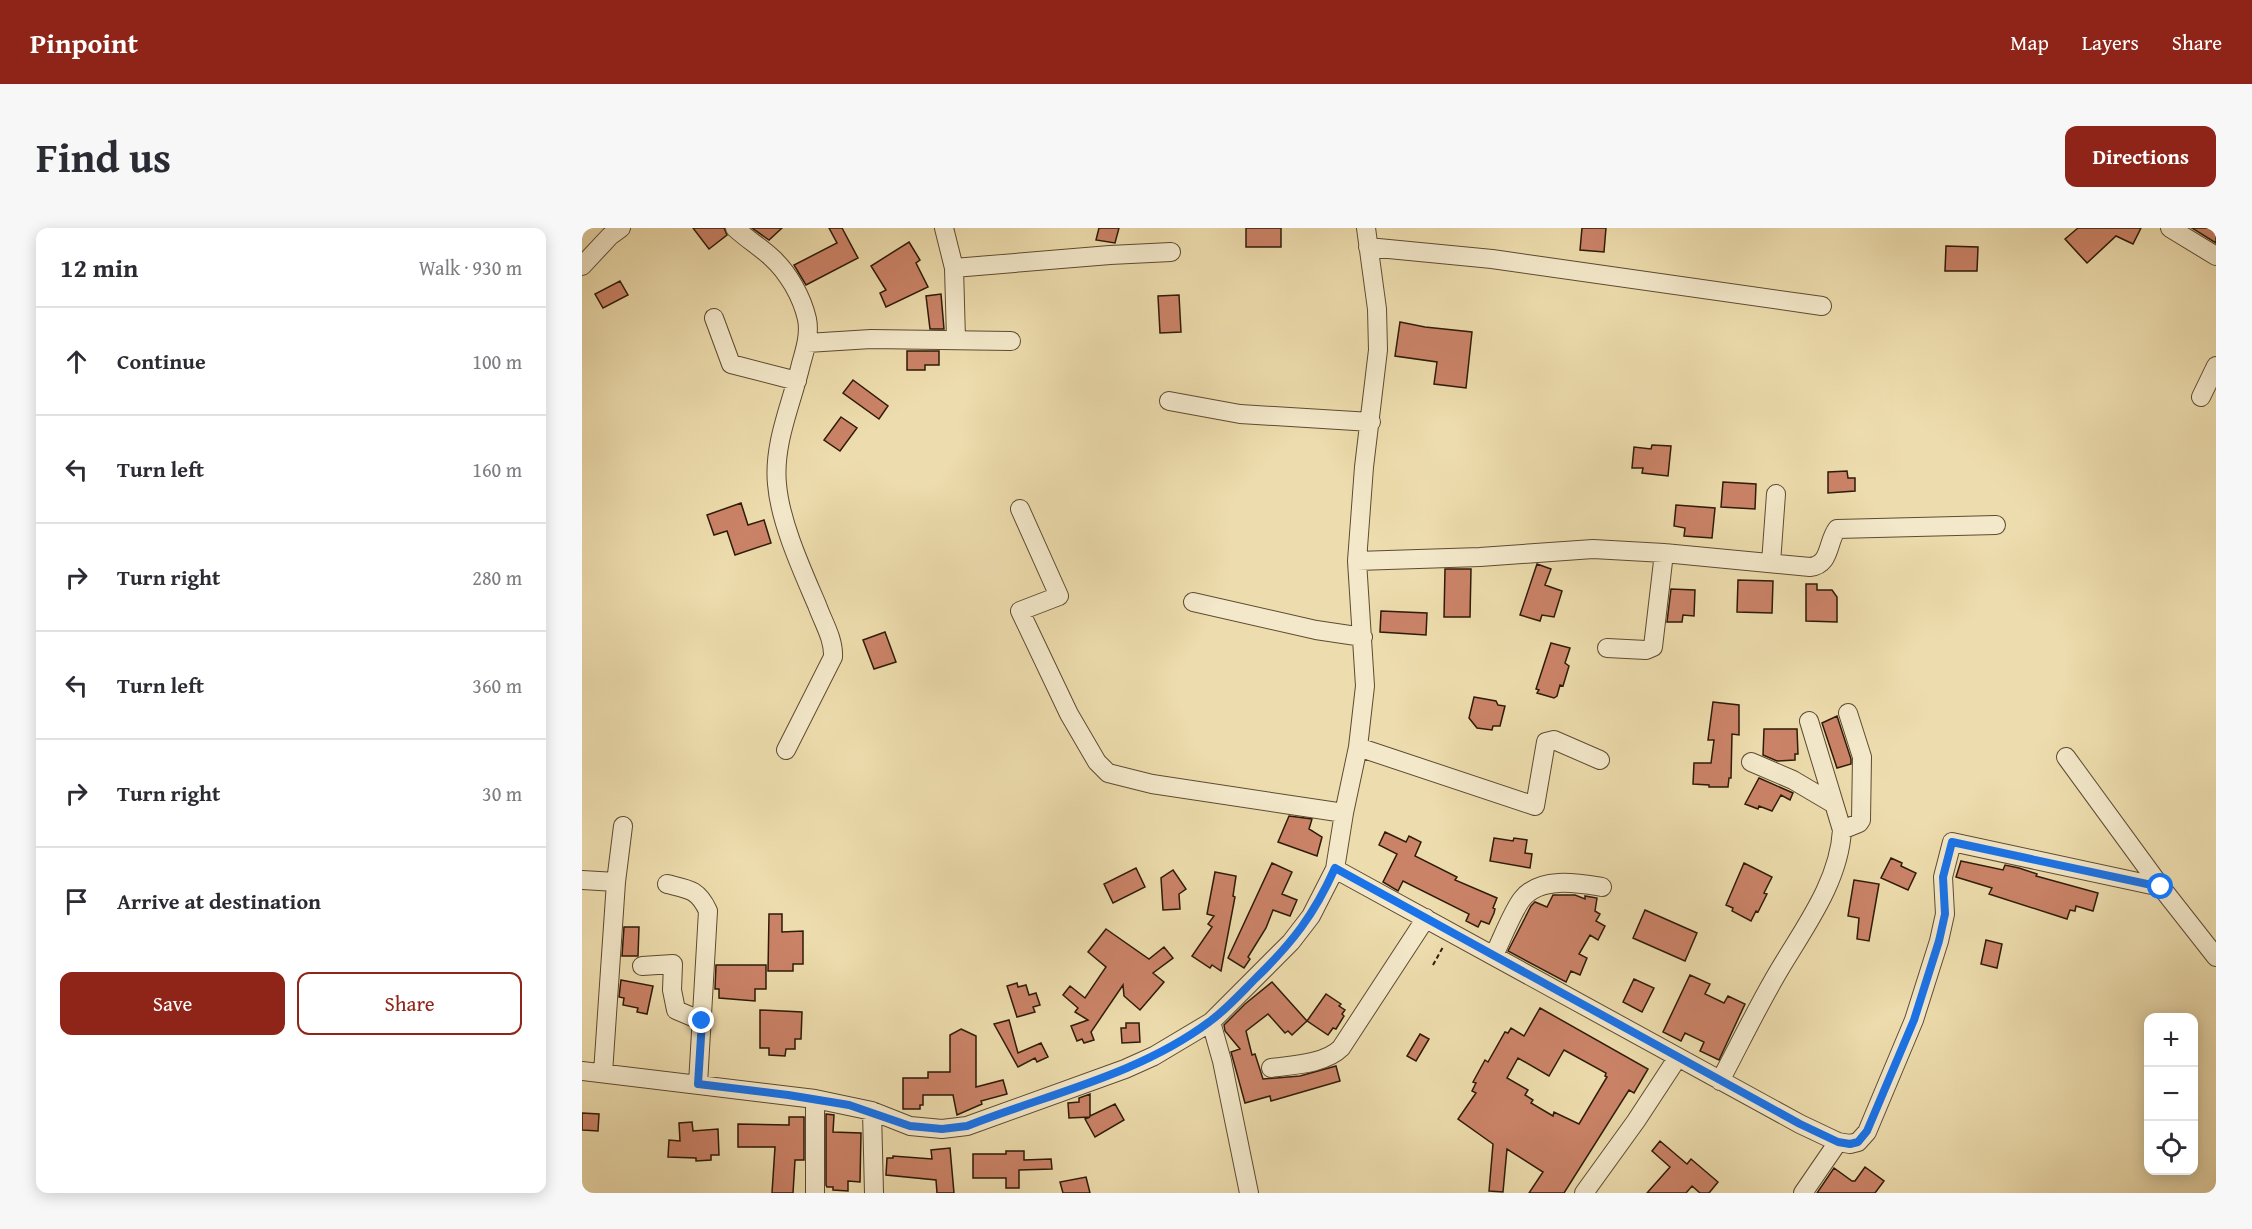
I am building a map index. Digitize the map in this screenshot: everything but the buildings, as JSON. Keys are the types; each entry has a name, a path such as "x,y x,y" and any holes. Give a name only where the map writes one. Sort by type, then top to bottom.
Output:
{"street":[{"path":"582,266 610,236 621,228"},
{"path":"735,228 772,258 788,277 800,298 807,321 807,343 784,421 776,467 777,487 801,569 833,649 833,657 786,750"},
{"path":"944,228 954,268 956,339"},
{"path":"582,1071 815,1099 872,1111 910,1126 942,1129 967,1126 1125,1069 1154,1056 1211,1022 1291,942 1311,916 1335,868 1358,747 1365,686 1357,561 1378,350 1377,309 1365,228"},
{"path":"2170,228 2216,256"},
{"path":"1368,247 1492,259 1822,306"},
{"path":"954,268 1171,252"},
{"path":"714,318 731,364 797,381"},
{"path":"807,343 871,339 1011,341"},
{"path":"2201,397 2216,366"},
{"path":"1169,400 1240,414 1371,422"},
{"path":"1771,563 1776,494"},
{"path":"1020,509 1059,596 1020,611 1069,714 1097,762 1108,772 1152,784 1344,813"},
{"path":"1357,561 1593,549 1817,566 1828,555 1833,534 1837,529 1996,525"},
{"path":"1607,648 1646,650 1653,647 1664,553"},
{"path":"1193,602 1316,630 1363,637"},
{"path":"1842,830 1861,820 1862,758 1848,713"},
{"path":"1720,1081 1773,981 1822,897 1836,867 1841,847 1842,830 1832,803 1809,720"},
{"path":"1358,747 1535,806 1546,742 1554,740 1600,760"},
{"path":"2066,757 2161,887 2216,957"},
{"path":"1751,762 1793,780 1832,803"},
{"path":"603,1073 616,882 623,826"},
{"path":"1335,868 1426,918 1492,947 1720,1081 1838,1142 1850,1144 1858,1142 1867,1131 1914,1020 1944,924 1943,877 1952,842 2161,887"},
{"path":"582,880 616,882"},
{"path":"1492,947 1522,899 1531,891 1551,883 1602,886"},
{"path":"667,885 692,890 702,899 708,911 698,1084"},
{"path":"1271,1068 1308,1062 1336,1053 1426,918"},
{"path":"642,966 673,964 672,990 676,1010 702,1021"},
{"path":"1211,1022 1222,1061 1249,1193"},
{"path":"1584,1193 1636,1121 1678,1057"},
{"path":"815,1099 815,1193"},
{"path":"872,1111 874,1193"},
{"path":"1803,1193 1838,1142"}],"path":[{"path":"1433,965 1452,931"}],"route":[{"path":"702,1021 698,1084 849,1105 872,1111 910,1126 942,1129 967,1126 1125,1069 1154,1056 1211,1022 1291,942 1311,916 1335,868 1800,1124 1838,1142 1850,1144 1858,1142 1867,1131 1886,1092 1914,1020 1944,924 1943,877 1952,842 2161,887"}]}
